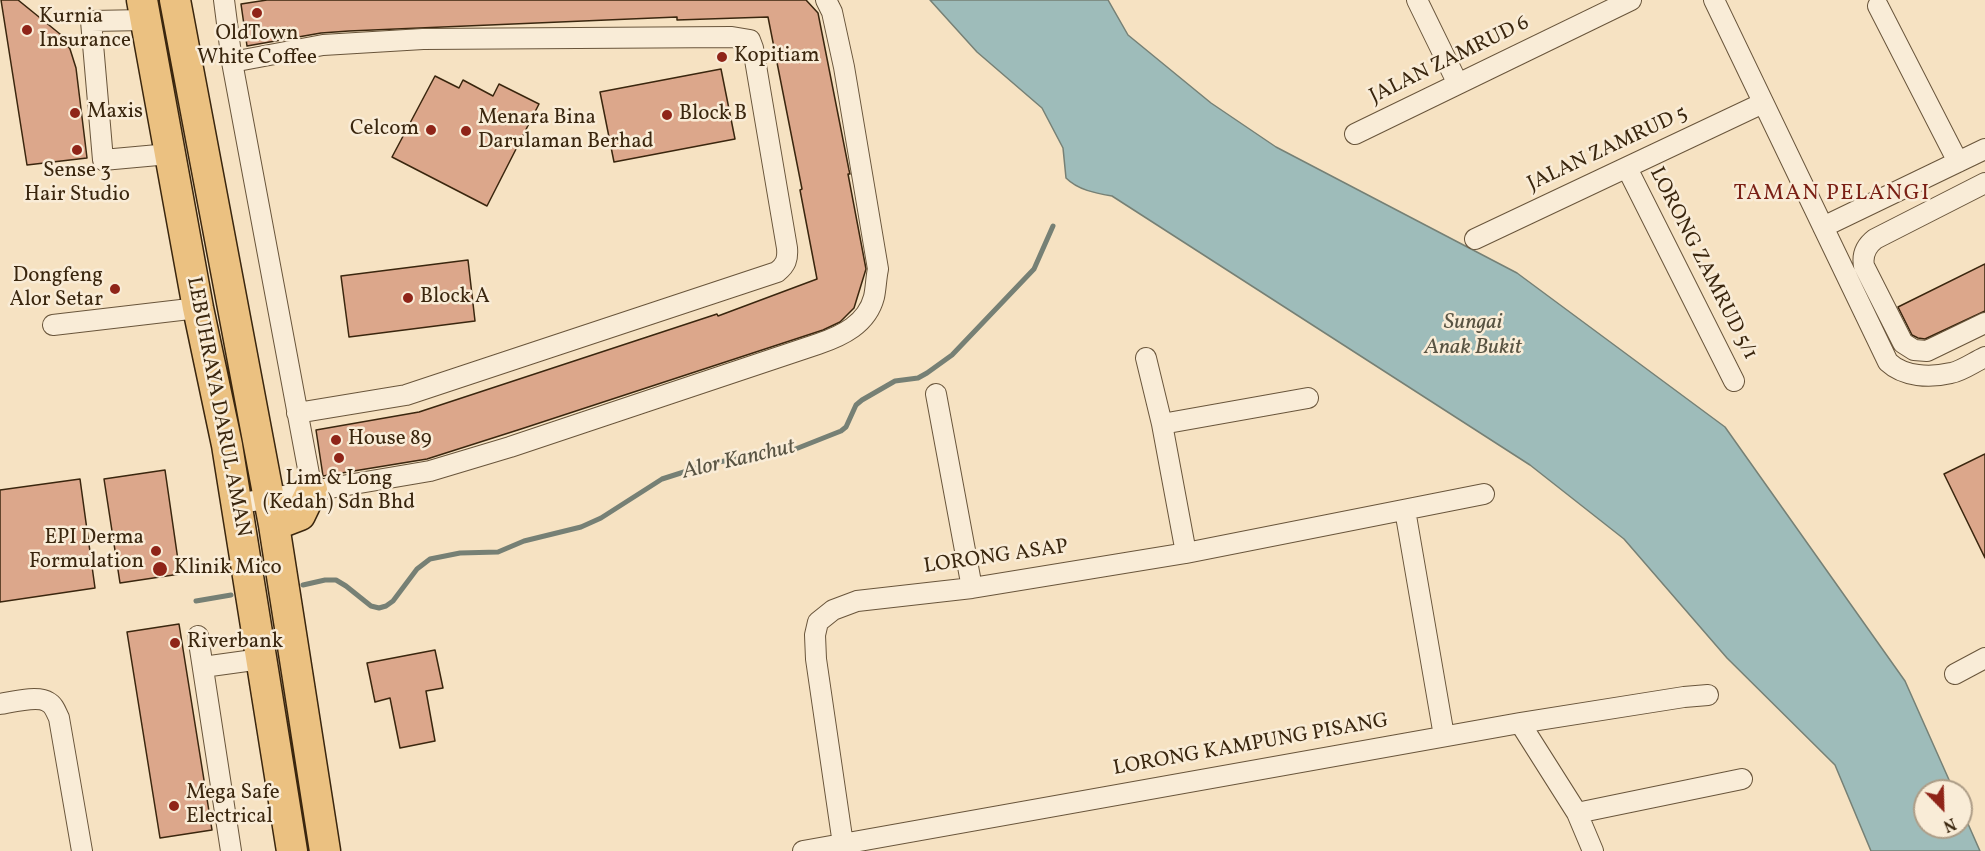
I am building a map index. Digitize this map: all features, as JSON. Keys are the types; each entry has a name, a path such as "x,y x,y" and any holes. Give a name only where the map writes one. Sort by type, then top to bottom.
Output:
{"main road":[{"name":"LEBUHRAYA DARUL AMAN","path":"175,0 271,512 325,851"},
{"name":"LEBUHRAYA DARUL AMAN","path":"143,10 198,308 227,445 292,851"},
{"path":"271,512 300,515 312,490"}],"street":[{"path":"224,0 232,62 312,490 430,471 609,414 827,341 852,330 874,299 878,269 844,67 832,12 826,0"},
{"path":"1417,0 1458,84"},
{"name":"JALAN ZAMRUD 6","path":"1355,134 1631,0"},
{"path":"1714,0 1888,362 1895,369 1915,375 1952,373 1985,357"},
{"path":"1878,6 1958,162"},
{"path":"143,10 91,21 104,160 169,154"},
{"path":"232,62 323,45 423,39 732,37 750,40 753,48 788,257 784,266 777,272 406,395 297,413"},
{"name":"JALAN ZAMRUD 5","path":"1475,239 1763,103"},
{"path":"1823,227 1985,149"},
{"name":"LORONG ZAMRUD 5/1","path":"1627,168 1734,381"},
{"path":"1985,183 1875,239 1869,245 1863,258 1873,284 1903,343 1914,350 1927,351 1985,323"},
{"path":"53,325 198,308"},
{"path":"1146,358 1162,424 1186,553"},
{"path":"936,394 972,588"},
{"path":"1162,424 1308,398"},
{"name":"LORONG ASAP","path":"844,847 816,659 815,635 818,622 833,610 857,601 972,588 1186,553 1484,494"},
{"path":"236,504 271,512"},
{"path":"1405,510 1444,736"},
{"path":"198,636 231,851"},
{"path":"1955,674 1985,658"},
{"path":"203,667 261,660"},
{"name":"LORONG KAMPUNG PISANG","path":"803,851 844,847 1444,736 1708,695"},
{"path":"0,704 39,699 55,708 59,718 82,851"},
{"path":"1520,723 1577,813 1593,851"},
{"path":"1577,813 1742,779"}],"water":[{"name":"Sungai Anak Bukit","path":"930,0 1108,0 1128,35 1211,103 1276,147 1517,273 1725,427 1905,681 1949,779 1913,779 1913,839 1973,839 1973,835 1980,851 1871,851 1835,765 1727,658 1624,539 1530,465 1112,196 1087,190 1071,182 1066,178 1063,148 1042,108 977,52"}],"building":[{"path":"1,0 18,0 60,34 70,49 76,68 87,158 27,165"},
{"path":"267,0 806,0 818,13 866,269 854,308 840,322 823,330 427,459 323,476 316,430 419,412 717,314 718,316 817,279 800,190 802,189 768,17 677,20 677,17 349,31 321,33 247,46 241,4"},
{"name":"Block B","path":"721,69 735,139 614,162 600,92"},
{"name":"Menara Bina Darulaman Berhad","path":"435,76 459,88 463,80 493,96 499,84 539,104 487,206 392,157"},
{"name":"Block A","path":"468,260 475,321 349,337 341,276"},
{"path":"1985,264 1985,311 1925,339 1912,335 1898,307"},
{"path":"1985,454 1985,558 1944,474"},
{"path":"165,470 180,574 120,583 104,479"},
{"path":"80,479 95,588 0,602 0,490"},
{"path":"179,624 212,830 160,838 127,632"},
{"path":"435,650 443,688 426,691 435,741 400,748 390,698 375,702 367,663"}],"waterway":[{"name":"Alor Kanchut","path":"303,585 336,580 371,606 379,608 386,606 393,601 417,569 430,559 460,553 498,552 524,541 581,527 601,518 662,479 712,463 793,450 841,431 846,427 856,405 862,400 895,381 918,378 952,355 1034,269 1053,226"},
{"name":"Alor Kanchut","path":"196,601 231,595"}],"place":[{"name":"OldTown White Coffee","path":"257,13"},
{"name":"Kurnia Insurance","path":"27,30"},
{"name":"Kopitiam","path":"722,57"},
{"name":"Maxis","path":"75,113"},
{"name":"Block B","path":"667,115"},
{"name":"Celcom","path":"431,130"},
{"name":"Menara Bina Darulaman Berhad","path":"466,131"},
{"name":"Sense 3 Hair Studio","path":"77,150"},
{"name":"Dongfeng Alor Setar","path":"115,289"},
{"name":"Block A","path":"408,298"},
{"name":"House 89","path":"336,440"},
{"name":"Lim & Long (Kedah) Sdn Bhd","path":"339,458"},
{"name":"EPI Derma Formulation","path":"156,551"},
{"name":"Klinik Mico","path":"160,569"},
{"name":"Riverbank","path":"175,643"},
{"name":"Mega Safe Electrical","path":"174,806"}],"district":[{"name":"TAMAN PELANGI","path":"1832,195"}]}
